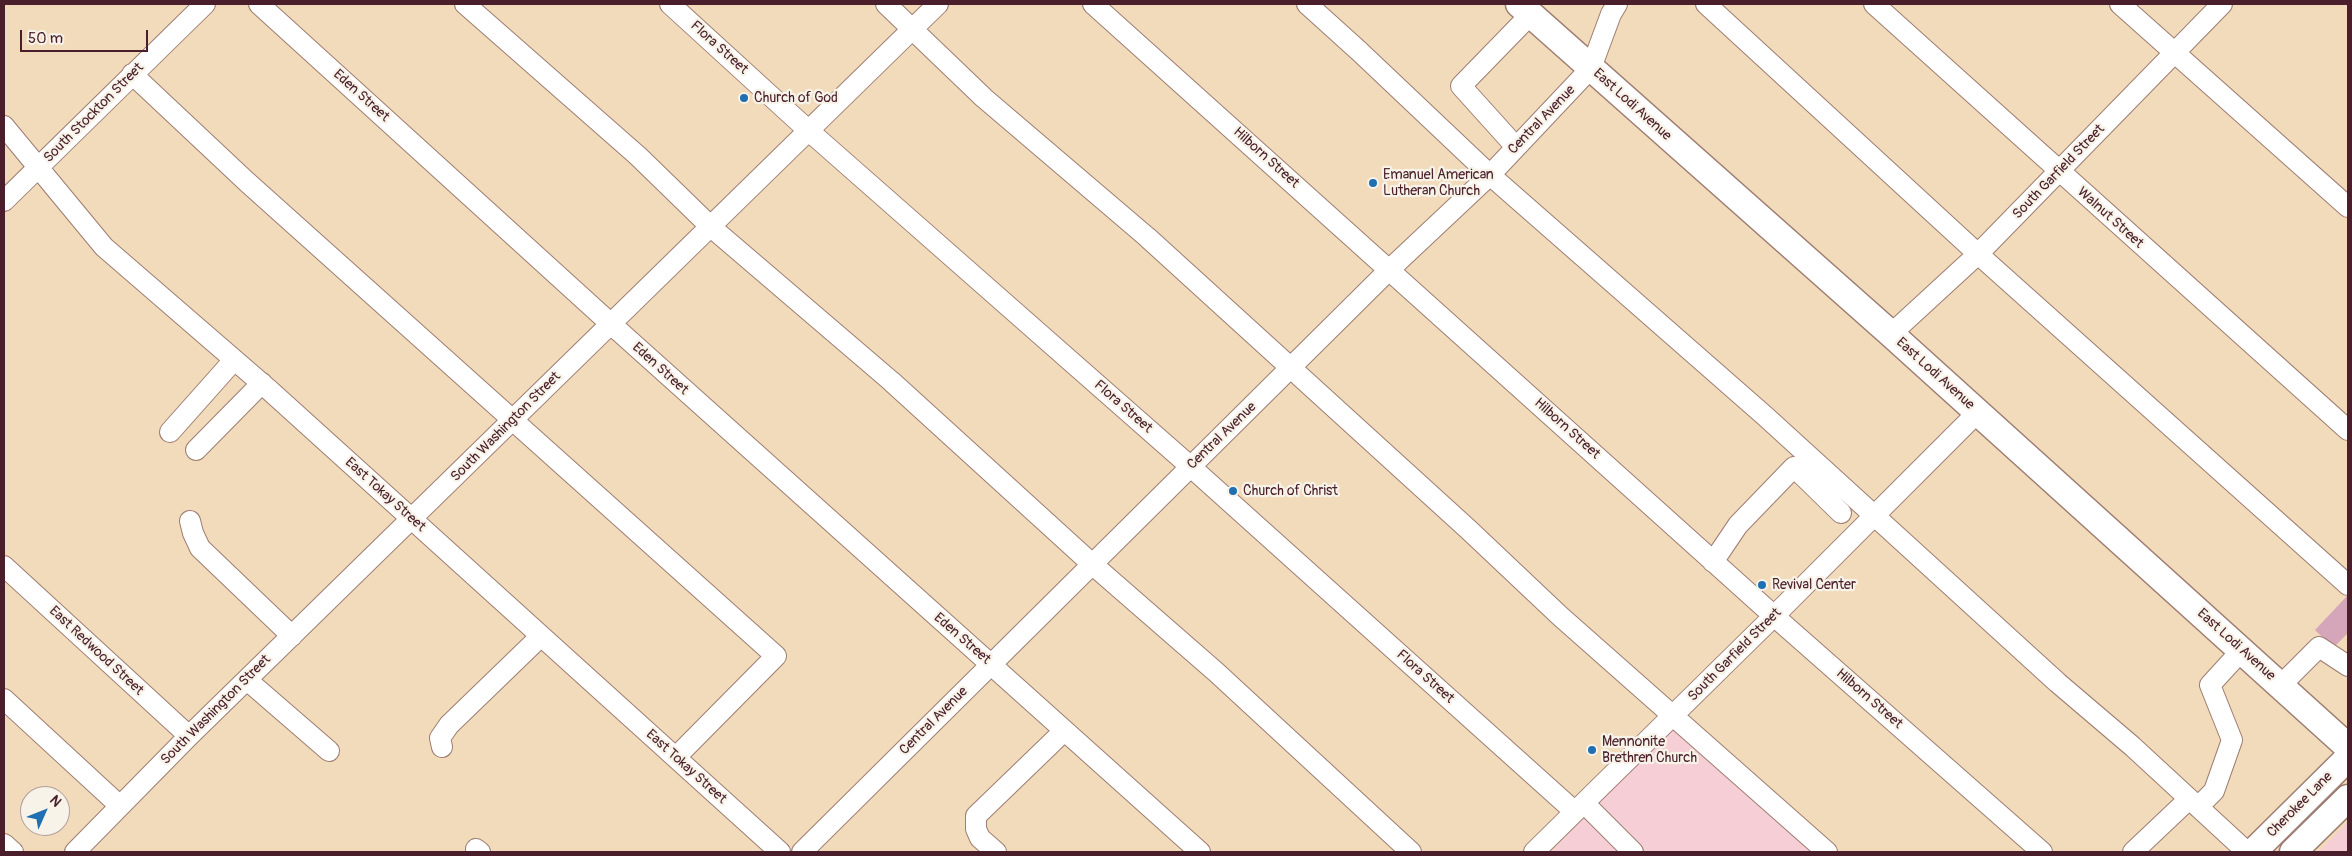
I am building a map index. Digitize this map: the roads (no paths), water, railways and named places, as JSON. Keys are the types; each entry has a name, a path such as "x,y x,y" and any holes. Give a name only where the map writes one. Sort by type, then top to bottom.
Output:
{"main road":[{"name":"East Lodi Avenue","path":"1525,9 1891,334 2281,684 2348,747"},
{"name":"Cherokee Lane","path":"2253,852 2348,758"},
{"name":"Cherokee Lane","path":"2293,852 2348,798"}],"street":[{"name":"South Stockton Street","path":"4,201 205,4"},
{"name":"Eden Street","path":"259,4 610,324 1200,852"},
{"path":"465,4 638,156 711,227 891,381 1092,564 1216,672 1411,852"},
{"name":"Flora Street","path":"670,4 809,131 1579,807 1633,852"},
{"path":"886,4 984,98 1147,238 1673,717 1827,852"},
{"name":"South Washington Street","path":"75,852 189,736 938,4"},
{"name":"Hilborn Street","path":"1093,4 1390,269 1713,562 2042,852"},
{"path":"1306,4 1359,51 1490,175 1876,515 2051,676 2132,746 2247,852"},
{"name":"Central Avenue","path":"802,852 1390,269 1490,175 1591,68 1611,14 1618,4"},
{"path":"1706,4 1978,254 2348,585"},
{"name":"Walnut Street","path":"1874,4 2348,430"},
{"path":"2120,4 2348,208"},
{"name":"South Garfield Street","path":"1891,334 1978,254 2222,4"},
{"path":"1516,147 1461,86 1525,9"},
{"path":"132,74 247,182 776,656 676,757"},
{"name":"East Tokay Street","path":"4,126 37,169 104,247 262,384 780,852"},
{"path":"170,432 234,360"},
{"path":"196,450 262,384"},
{"name":"South Garfield Street","path":"1534,852 1673,717 1977,412"},
{"path":"1713,562 1738,525 1794,467 1842,513"},
{"path":"190,520 192,533 200,548 292,636"},
{"name":"East Redwood Street","path":"4,566 189,736"},
{"path":"442,747 440,738 449,725 541,636"},
{"path":"2281,684 2319,647 2348,666"},
{"path":"2134,852 2194,803 2214,791 2232,740 2210,685 2242,650"},
{"path":"247,680 330,751"},
{"path":"4,699 120,806"},
{"path":"996,852 980,838 976,829 976,816 1064,731"},
{"path":"4,844 13,852"}],"place":[{"name":"Church of God","path":"744,98"},
{"name":"Emanuel American Lutheran Church","path":"1373,183"},
{"name":"Church of Christ","path":"1233,491"},
{"name":"Revival Center","path":"1762,585"},
{"name":"Mennonite Brethren Church","path":"1592,750"}]}
